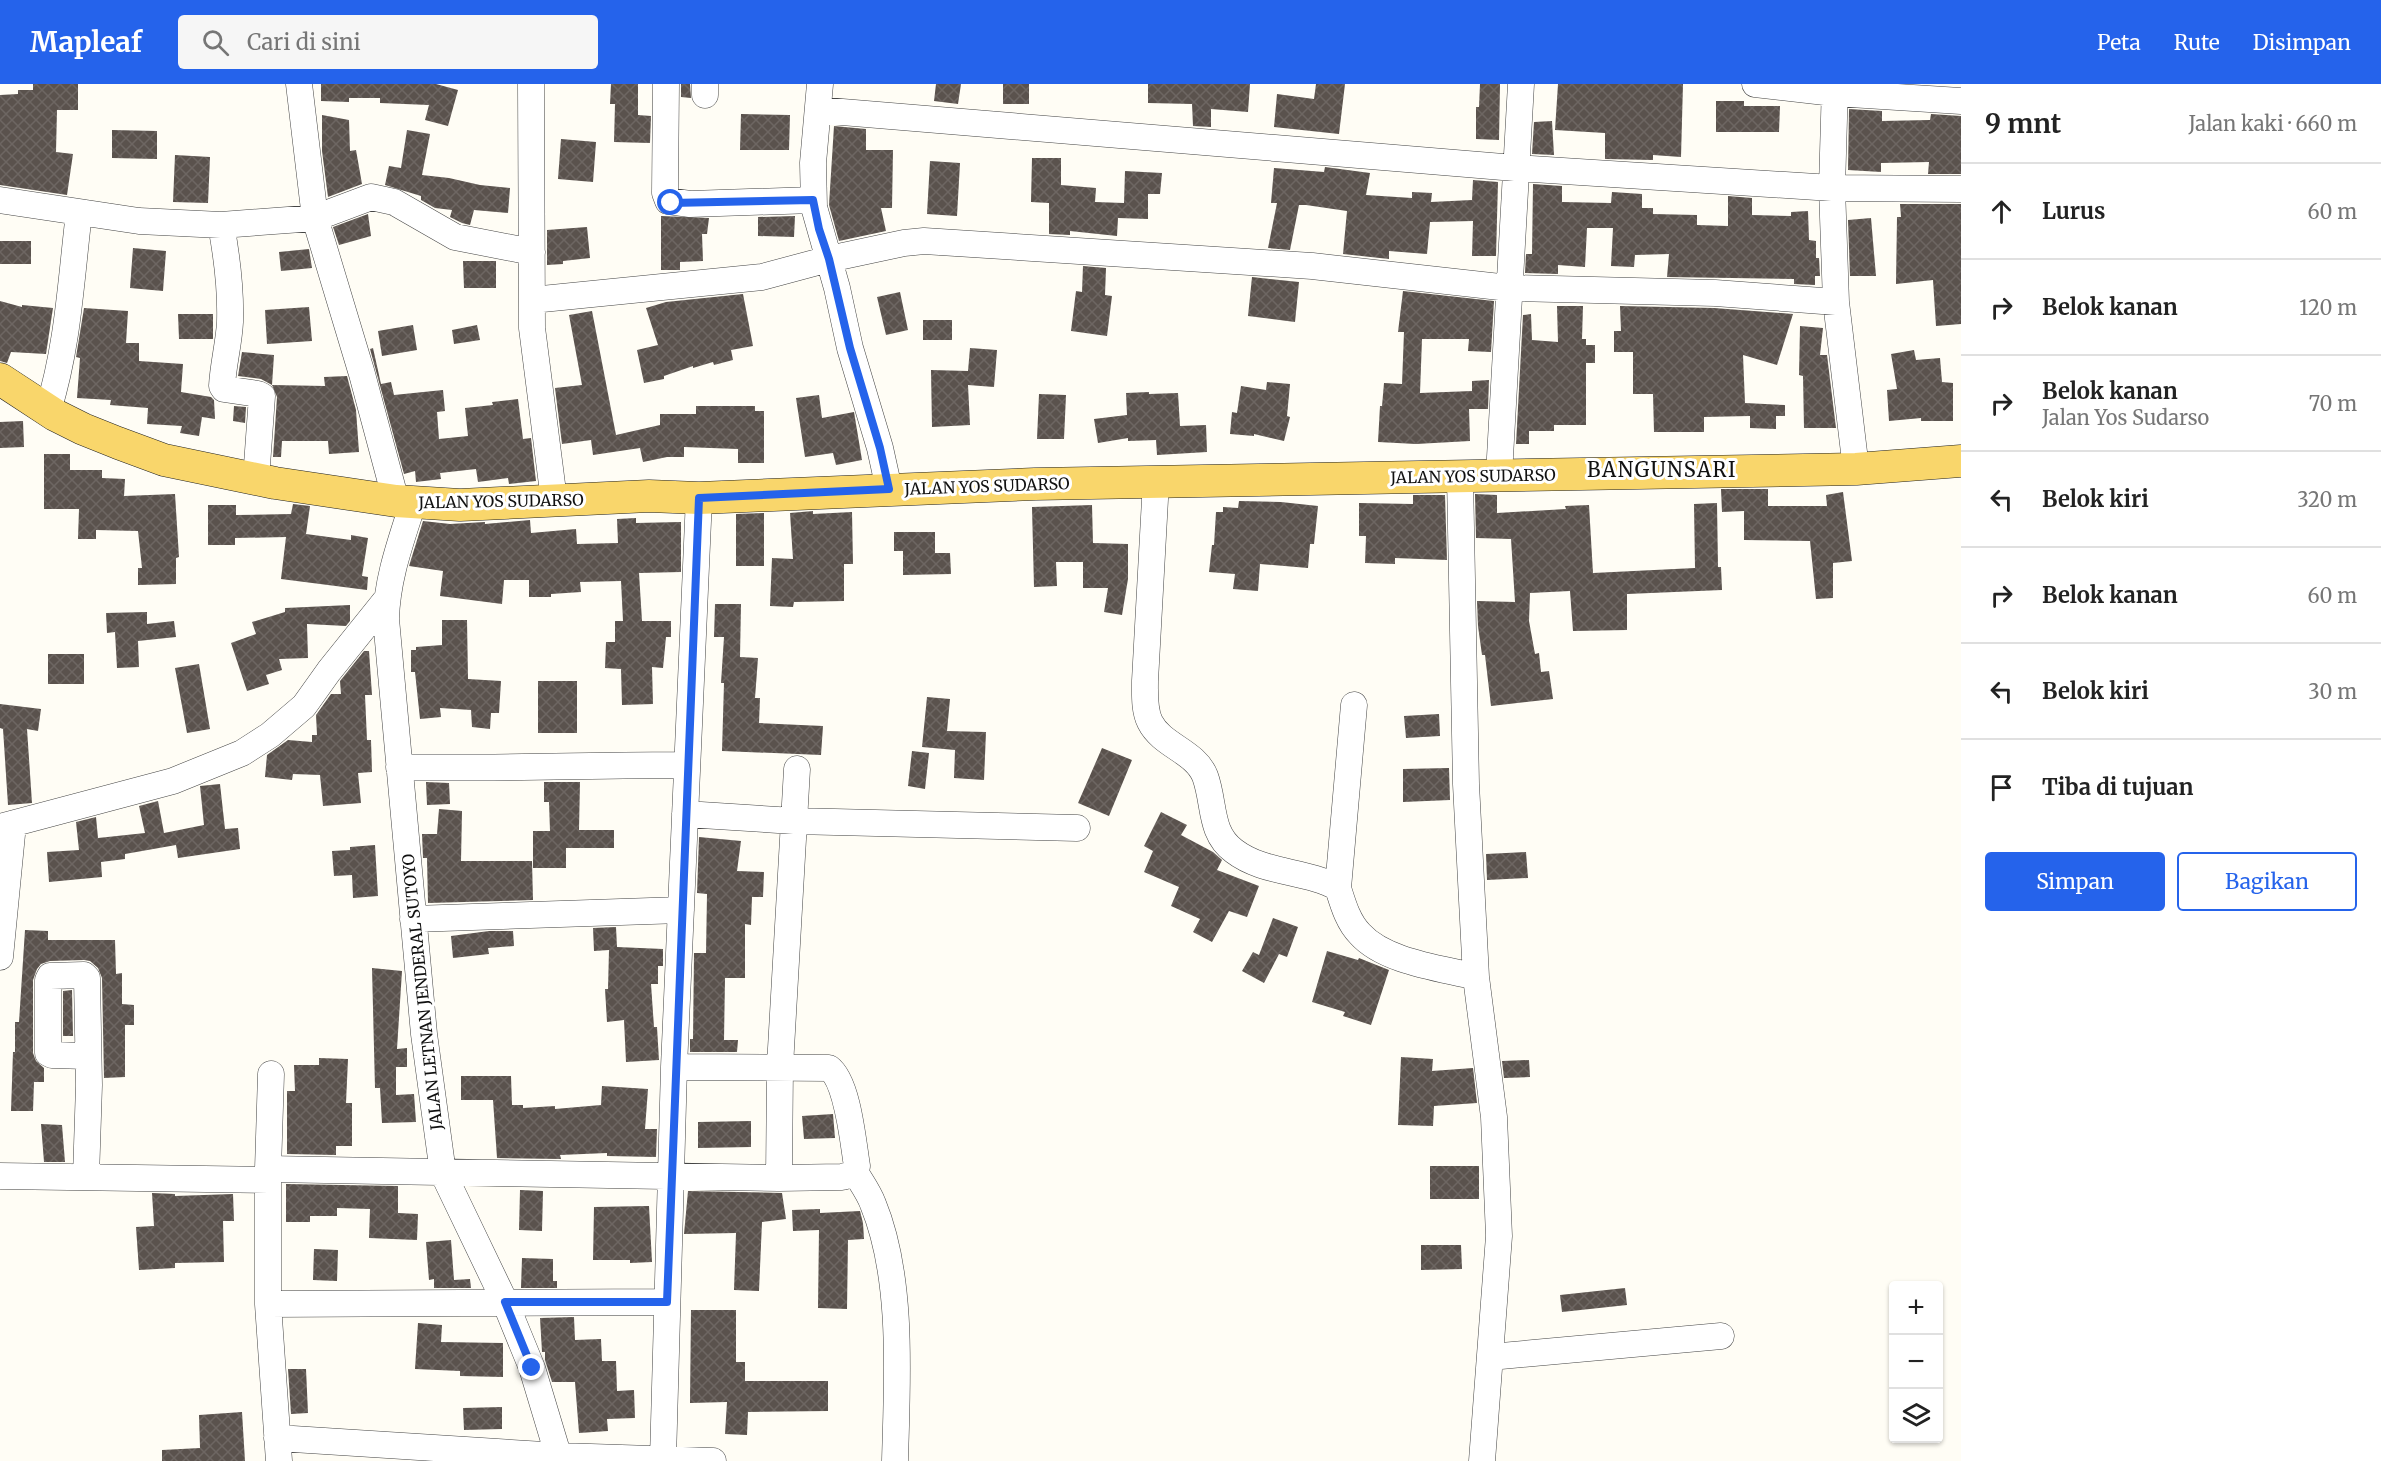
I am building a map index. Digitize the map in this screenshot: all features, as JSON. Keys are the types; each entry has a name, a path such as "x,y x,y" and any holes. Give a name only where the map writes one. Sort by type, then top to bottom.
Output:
{"main road":[{"name":"JALAN YOS SUDARSO","path":"0,379 83,429 164,460 256,479 405,502 460,505 649,496 699,498 889,489 1156,481 1856,469 1961,461"}],"street":[{"path":"299,84 315,218 362,374 405,502"},
{"path":"531,84 534,354 554,500"},
{"path":"666,84 665,193 668,201 690,204 813,200"},
{"path":"820,84 813,164 813,200 850,348 880,448 889,489"},
{"path":"1499,475 1521,84"},
{"path":"1755,84 1961,101"},
{"path":"1834,89 1832,188 1836,302 1856,469"},
{"path":"818,110 1515,168 1832,188 1961,189"},
{"path":"0,200 139,221 221,225 315,218 362,200 380,198 394,202 455,237 532,252"},
{"path":"48,410 63,352 79,213"},
{"path":"221,225 227,254 230,296 230,322 222,386 224,389 258,393 262,396 256,479"},
{"path":"532,300 762,277 829,259 904,243 945,242 1312,266 1509,288 1715,293 1836,302"},
{"path":"1460,477 1466,784 1476,977 1494,1117 1499,1236 1482,1461"},
{"path":"1156,481 1145,681 1149,720 1156,732 1193,759 1201,769 1205,777 1216,828 1223,842 1236,853 1252,861 1317,878 1338,888"},
{"path":"663,1460 674,1067 699,498"},
{"name":"JALAN LETNAN JENDERAL SUTOYO","path":"405,502 386,600 424,1035 443,1173 505,1302 532,1368 560,1458"},
{"path":"0,957 6,825 173,781 242,753 270,735 304,706 386,600"},
{"path":"1354,705 1338,888 1353,925 1379,949 1395,956 1476,977"},
{"path":"399,767 687,765"},
{"path":"779,1178 780,1066 796,769"},
{"path":"685,814 794,821 1077,828"},
{"path":"413,919 681,910"},
{"path":"86,1177 88,1056"},
{"path":"0,1176 443,1173 779,1178 842,1177 855,1172 857,1166 851,1127 835,1072 828,1068 780,1066 674,1067"},
{"path":"271,1074 268,1304 278,1450 713,1461"},
{"path":"855,1172 873,1204 882,1234 890,1276 894,1305 897,1387 895,1461"},
{"path":"268,1304 667,1302"},
{"path":"1490,1357 1721,1336"}],"building":[{"path":"33,84 78,84 78,110 57,110 56,152 73,154 67,195 0,185 0,95 18,94 18,90 33,90"},
{"path":"321,84 436,84 458,90 448,126 425,120 429,105 380,103 380,98 349,98 349,102 321,101"},
{"path":"611,84 638,84 638,115 651,116 650,143 614,142 615,104 610,104"},
{"path":"681,84 690,84 691,98 681,97"},
{"path":"936,84 961,84 958,104 934,101"},
{"path":"1003,84 1029,84 1029,104 1003,104"},
{"path":"1148,84 1250,84 1248,112 1211,109 1211,127 1193,126 1192,104 1148,103"},
{"path":"1316,84 1345,84 1339,134 1274,127 1277,94 1314,99"},
{"path":"1480,84 1500,84 1499,140 1476,139 1476,107 1479,107"},
{"path":"1558,84 1683,84 1681,157 1653,155 1653,160 1605,159 1605,133 1555,130"},
{"path":"1716,101 1744,101 1744,106 1780,106 1779,132 1716,132"},
{"path":"1849,109 1882,111 1882,121 1930,120 1931,114 1961,116 1961,174 1928,174 1929,162 1881,163 1881,172 1848,170"},
{"path":"741,114 790,115 789,150 740,150"},
{"path":"322,115 349,120 350,151 356,150 362,184 328,197 322,151"},
{"path":"1552,121 1554,155 1532,154 1534,122"},
{"path":"834,126 866,129 866,150 893,150 892,208 881,208 886,231 839,241 829,205"},
{"path":"112,130 157,131 157,159 112,158"},
{"path":"407,130 430,134 422,175 510,188 508,213 474,210 470,225 450,217 452,210 435,208 421,200 421,196 385,185 389,166 401,168"},
{"path":"561,139 596,142 593,182 558,179"},
{"path":"175,155 210,157 208,203 173,202"},
{"path":"1032,158 1061,158 1061,185 1096,188 1095,202 1124,203 1125,171 1162,173 1160,194 1148,194 1148,219 1118,218 1117,236 1070,231 1070,235 1049,234 1049,203 1031,202"},
{"path":"930,161 960,163 957,216 927,214"},
{"path":"1325,167 1370,173 1366,195 1412,198 1412,192 1432,193 1431,202 1472,200 1473,180 1498,182 1496,256 1472,256 1473,221 1430,222 1427,254 1389,251 1389,259 1343,254 1347,211 1306,205 1299,205 1290,250 1268,248 1277,203 1271,203 1274,168 1324,172"},
{"path":"1533,184 1562,186 1562,202 1611,203 1612,192 1642,194 1642,208 1653,208 1653,214 1697,215 1697,225 1728,226 1728,196 1752,198 1752,215 1791,216 1791,212 1808,211 1809,240 1816,241 1816,258 1819,258 1820,276 1815,276 1815,285 1794,284 1794,279 1667,277 1669,254 1635,255 1634,267 1611,266 1613,228 1587,228 1585,267 1558,265 1558,274 1525,273 1526,254 1532,254"},
{"path":"1900,204 1961,204 1961,324 1936,326 1933,280 1896,284 1897,217 1901,217"},
{"path":"368,214 371,236 339,245 333,227"},
{"path":"661,216 709,218 707,234 702,234 703,261 680,262 680,270 661,270"},
{"path":"795,216 794,237 758,236 758,217"},
{"path":"1871,218 1876,276 1850,276 1848,220"},
{"path":"587,227 590,258 547,265 547,230"},
{"path":"0,241 31,241 31,264 0,264"},
{"path":"133,248 166,251 163,291 130,288"},
{"path":"309,249 312,268 281,271 279,252"},
{"path":"463,261 496,261 496,288 464,288"},
{"path":"1083,266 1106,268 1105,295 1112,296 1107,336 1071,331 1076,291 1082,292"},
{"path":"1252,277 1299,282 1295,322 1248,316"},
{"path":"1403,291 1494,301 1491,352 1468,351 1469,339 1422,339 1420,393 1472,391 1472,381 1489,380 1488,409 1469,409 1470,441 1416,444 1378,442 1384,383 1402,384 1404,332 1398,332"},
{"path":"900,292 908,330 886,335 877,297"},
{"path":"743,294 753,346 731,350 733,360 714,365 713,362 693,368 693,366 664,376 664,379 644,383 637,350 658,345 646,308 666,302"},
{"path":"0,301 22,307 22,305 53,308 46,354 11,352 7,363 0,361"},
{"path":"1557,306 1583,306 1582,339 1586,339 1586,345 1595,345 1595,363 1586,363 1586,425 1554,425 1554,431 1529,431 1529,444 1516,444 1523,315 1531,314 1532,340 1558,342"},
{"path":"1620,306 1714,308 1793,314 1777,365 1743,355 1745,403 1785,405 1785,416 1776,416 1776,429 1750,428 1750,416 1704,417 1704,432 1654,432 1653,394 1633,394 1633,352 1614,352 1614,331 1621,331"},
{"path":"309,307 312,341 267,344 265,310"},
{"path":"84,308 128,311 126,343 139,343 139,361 183,364 181,392 211,397 214,400 215,419 202,417 199,436 180,433 182,426 147,424 148,408 110,405 111,400 77,398 80,358 76,357"},
{"path":"592,311 616,435 660,425 660,414 696,414 696,406 755,406 755,411 764,411 764,463 738,463 738,449 684,447 684,457 667,457 643,462 640,448 593,455 591,440 562,444 555,388 582,385 569,315"},
{"path":"178,314 213,314 213,339 179,339"},
{"path":"923,320 952,320 952,340 923,340"},
{"path":"413,325 417,350 382,356 378,331"},
{"path":"477,325 480,340 454,344 452,330"},
{"path":"1800,326 1823,328 1820,355 1827,355 1836,428 1804,428 1803,376 1799,375"},
{"path":"373,348 381,384 391,382 394,395 443,390 445,411 437,412 439,439 468,436 465,408 518,399 523,439 531,438 536,481 509,484 508,478 478,482 476,469 440,473 441,479 416,482 415,471 404,474 370,349"},
{"path":"970,348 997,350 994,387 968,385 970,425 932,427 931,370 968,371"},
{"path":"1914,350 1916,360 1940,358 1942,382 1953,383 1953,421 1921,421 1921,418 1889,421 1887,390 1897,389 1891,354"},
{"path":"242,352 274,355 272,385 261,379 238,376"},
{"path":"347,376 356,410 359,452 329,454 328,441 282,441 281,457 273,457 277,397 272,385 325,386 324,377"},
{"path":"1267,382 1290,384 1287,416 1290,417 1284,441 1254,434 1254,436 1230,434 1232,412 1237,413 1241,386 1266,390"},
{"path":"1149,392 1149,394 1178,393 1180,426 1206,425 1207,452 1157,455 1156,440 1128,441 1128,438 1098,443 1094,419 1127,415 1126,393"},
{"path":"1039,394 1066,395 1064,439 1037,439"},
{"path":"819,395 822,418 854,412 862,460 836,465 833,453 805,457 796,398"},
{"path":"234,406 246,407 245,423 233,421"},
{"path":"23,421 24,447 0,448 0,422"},
{"path":"44,454 70,454 70,470 102,470 102,478 125,479 124,496 175,494 179,557 176,558 176,584 138,585 138,568 142,568 138,531 96,530 96,539 78,539 79,509 44,509"},
{"path":"1721,489 1768,489 1768,506 1827,506 1826,495 1843,492 1852,561 1833,563 1833,598 1816,599 1810,541 1744,540 1744,511 1722,512"},
{"path":"1475,494 1497,495 1497,513 1566,509 1565,506 1589,505 1593,573 1695,568 1694,504 1717,503 1718,567 1721,567 1722,590 1627,594 1627,630 1573,631 1570,591 1530,593 1529,621 1535,654 1539,653 1541,672 1549,671 1553,699 1491,706 1485,655 1482,655 1478,626 1477,601 1515,602 1511,539 1476,538"},
{"path":"1413,495 1445,495 1447,560 1395,558 1395,564 1365,563 1366,536 1359,536 1359,503 1413,504"},
{"path":"1239,501 1318,506 1314,544 1310,544 1308,568 1260,564 1258,591 1233,589 1235,574 1209,572 1212,545 1214,545 1216,512 1223,512 1223,507 1238,508"},
{"path":"293,504 310,506 306,534 351,540 351,535 368,538 362,576 368,577 367,590 281,579 286,537 235,538 235,545 208,545 208,505 236,505 236,515 291,514"},
{"path":"1092,505 1093,543 1128,544 1128,579 1122,615 1104,612 1108,588 1083,588 1083,562 1056,562 1057,586 1034,587 1032,507"},
{"path":"813,511 813,514 852,512 853,564 844,564 844,601 794,602 793,607 770,606 772,558 793,559 790,513"},
{"path":"764,513 764,566 736,566 736,514"},
{"path":"636,518 636,523 681,522 681,572 639,573 642,621 671,621 671,637 666,637 663,668 652,667 653,704 622,705 621,669 605,668 606,642 615,642 615,621 623,621 621,581 580,582 581,592 551,594 551,597 529,597 529,580 504,580 502,604 440,596 443,571 409,566 423,521 450,524 485,522 485,524 530,520 531,533 576,529 577,544 618,543 617,519"},
{"path":"894,532 935,532 935,553 950,553 951,574 903,575 903,551 894,551"},
{"path":"715,604 741,604 740,657 758,658 755,698 760,698 759,723 823,726 821,755 722,751 724,683 721,683 724,637 714,637"},
{"path":"350,605 350,621 346,626 307,624 308,658 279,659 282,670 266,675 269,684 247,691 231,643 256,634 252,622 285,612 285,608"},
{"path":"147,612 147,624 174,621 176,637 138,641 139,667 117,668 115,632 107,633 106,613"},
{"path":"442,620 467,620 468,679 501,681 499,713 491,713 490,729 472,727 471,710 440,708 441,717 420,719 415,672 411,672 411,650 416,650 416,647 442,645"},
{"path":"364,651 369,651 372,695 365,695 367,740 371,740 372,772 358,773 361,803 323,806 320,775 293,774 292,780 265,777 267,755 288,740 312,742 312,735 317,735 316,715 331,694 341,694 340,681"},
{"path":"48,654 84,654 84,684 48,684"},
{"path":"199,664 210,729 187,733 175,668"},
{"path":"538,681 577,681 577,733 538,733"},
{"path":"927,697 950,699 947,731 986,732 984,780 954,778 955,750 922,747"},
{"path":"0,704 41,709 38,731 27,729 32,803 8,805 3,729 0,728"},
{"path":"1439,714 1440,736 1406,738 1404,716"},
{"path":"1102,748 1132,760 1109,816 1078,803"},
{"path":"912,751 929,753 925,789 908,786"},
{"path":"1449,768 1450,800 1403,802 1403,769"},
{"path":"426,782 449,783 450,804 427,805"},
{"path":"544,782 580,782 579,830 614,830 614,848 566,848 566,868 533,868 533,831 550,831 549,802 544,802"},
{"path":"220,784 225,829 238,828 240,849 178,858 176,845 125,854 125,859 101,862 102,877 49,882 47,852 79,850 76,822 96,817 98,838 145,833 139,806 158,801 164,833 204,825 200,786"},
{"path":"439,809 462,811 461,861 532,861 533,900 428,903 427,858 423,858 422,834 437,834"},
{"path":"1161,812 1187,825 1181,835 1213,852 1222,860 1217,870 1259,886 1247,917 1229,911 1212,942 1193,932 1200,919 1171,906 1179,887 1144,872 1153,851 1144,846"},
{"path":"699,837 741,841 737,871 764,872 763,897 752,897 751,925 745,924 745,978 725,978 724,1040 738,1040 737,1052 690,1052 690,1039 693,1039 694,953 706,953 707,894 697,893"},
{"path":"375,845 378,896 353,898 352,875 334,876 332,851"},
{"path":"1526,852 1528,878 1487,880 1486,854"},
{"path":"1273,918 1298,927 1287,957 1279,954 1264,983 1242,971 1253,952 1259,955"},
{"path":"616,927 617,947 663,949 663,966 658,966 658,984 651,984 659,1060 626,1062 624,1020 607,1022 605,989 608,989 609,950 594,951 593,928"},
{"path":"25,930 48,931 48,940 115,940 116,974 122,973 122,1004 134,1005 134,1025 125,1025 125,1077 104,1078 102,978 98,968 90,961 84,960 50,961 41,964 33,980 33,1053 36,1061 44,1068 44,1082 34,1082 33,1111 11,1111 15,1022 19,1022"},
{"path":"489,931 513,931 514,946 488,948 489,954 453,958 451,936"},
{"path":"1327,951 1358,960 1359,958 1389,970 1371,1025 1343,1016 1345,1012 1312,1002"},
{"path":"372,968 402,971 397,1049 407,1048 407,1067 396,1067 396,1095 414,1094 416,1122 382,1123 380,1088 375,1088"},
{"path":"72,990 73,1036 63,1036 63,991"},
{"path":"1401,1057 1433,1059 1432,1071 1473,1068 1477,1103 1434,1106 1433,1126 1398,1125"},
{"path":"319,1058 348,1059 346,1103 352,1103 352,1146 336,1146 336,1155 287,1154 287,1091 295,1091 294,1065 319,1065"},
{"path":"1529,1060 1530,1077 1504,1078 1502,1061"},
{"path":"461,1076 511,1076 512,1105 523,1105 523,1108 555,1106 555,1109 601,1105 602,1086 648,1089 645,1129 657,1129 656,1157 607,1156 607,1153 560,1155 561,1159 497,1158 493,1100 461,1100"},
{"path":"833,1114 835,1138 804,1139 802,1116"},
{"path":"751,1121 751,1147 698,1148 698,1122"},
{"path":"41,1124 62,1125 65,1162 44,1162"},
{"path":"1430,1166 1479,1166 1479,1199 1430,1199"},
{"path":"286,1184 398,1186 398,1213 418,1214 417,1240 369,1238 370,1209 337,1208 337,1216 310,1216 310,1222 286,1222"},
{"path":"520,1190 543,1191 542,1231 519,1230"},
{"path":"688,1191 782,1193 786,1219 762,1222 759,1291 734,1290 736,1233 684,1234"},
{"path":"152,1193 175,1194 175,1196 233,1194 234,1221 223,1221 224,1262 175,1263 175,1268 139,1270 136,1227 154,1226"},
{"path":"649,1206 652,1262 593,1260 594,1207"},
{"path":"820,1209 820,1213 860,1211 864,1239 848,1240 847,1309 818,1308 819,1230 793,1231 792,1210"},
{"path":"451,1240 454,1280 470,1279 471,1288 434,1288 434,1279 429,1280 426,1242"},
{"path":"1421,1245 1461,1245 1462,1269 1421,1270"},
{"path":"314,1249 338,1250 337,1281 313,1280"},
{"path":"522,1258 553,1259 553,1281 557,1281 557,1288 521,1288"},
{"path":"1625,1288 1627,1305 1562,1312 1560,1295"},
{"path":"691,1310 736,1310 736,1362 745,1362 745,1381 828,1381 828,1411 748,1412 747,1435 725,1434 727,1402 690,1403"},
{"path":"574,1317 575,1340 601,1339 602,1361 616,1361 617,1391 634,1390 635,1418 607,1419 608,1431 579,1433 575,1382 552,1382 545,1360 545,1352 542,1352 540,1318"},
{"path":"418,1323 442,1325 441,1342 503,1343 503,1377 460,1376 460,1371 415,1369"},
{"path":"288,1369 306,1369 308,1413 291,1414"},
{"path":"502,1407 502,1429 464,1430 463,1408"},
{"path":"242,1412 245,1461 162,1461 162,1450 200,1448 199,1415"}],"district":[{"name":"BANGUNSARI","path":"1662,470"}],"route":[{"path":"532,1368 505,1302 667,1302 674,1067 699,498 889,489 880,448 850,348 837,288 823,245 813,200 671,203"}]}
